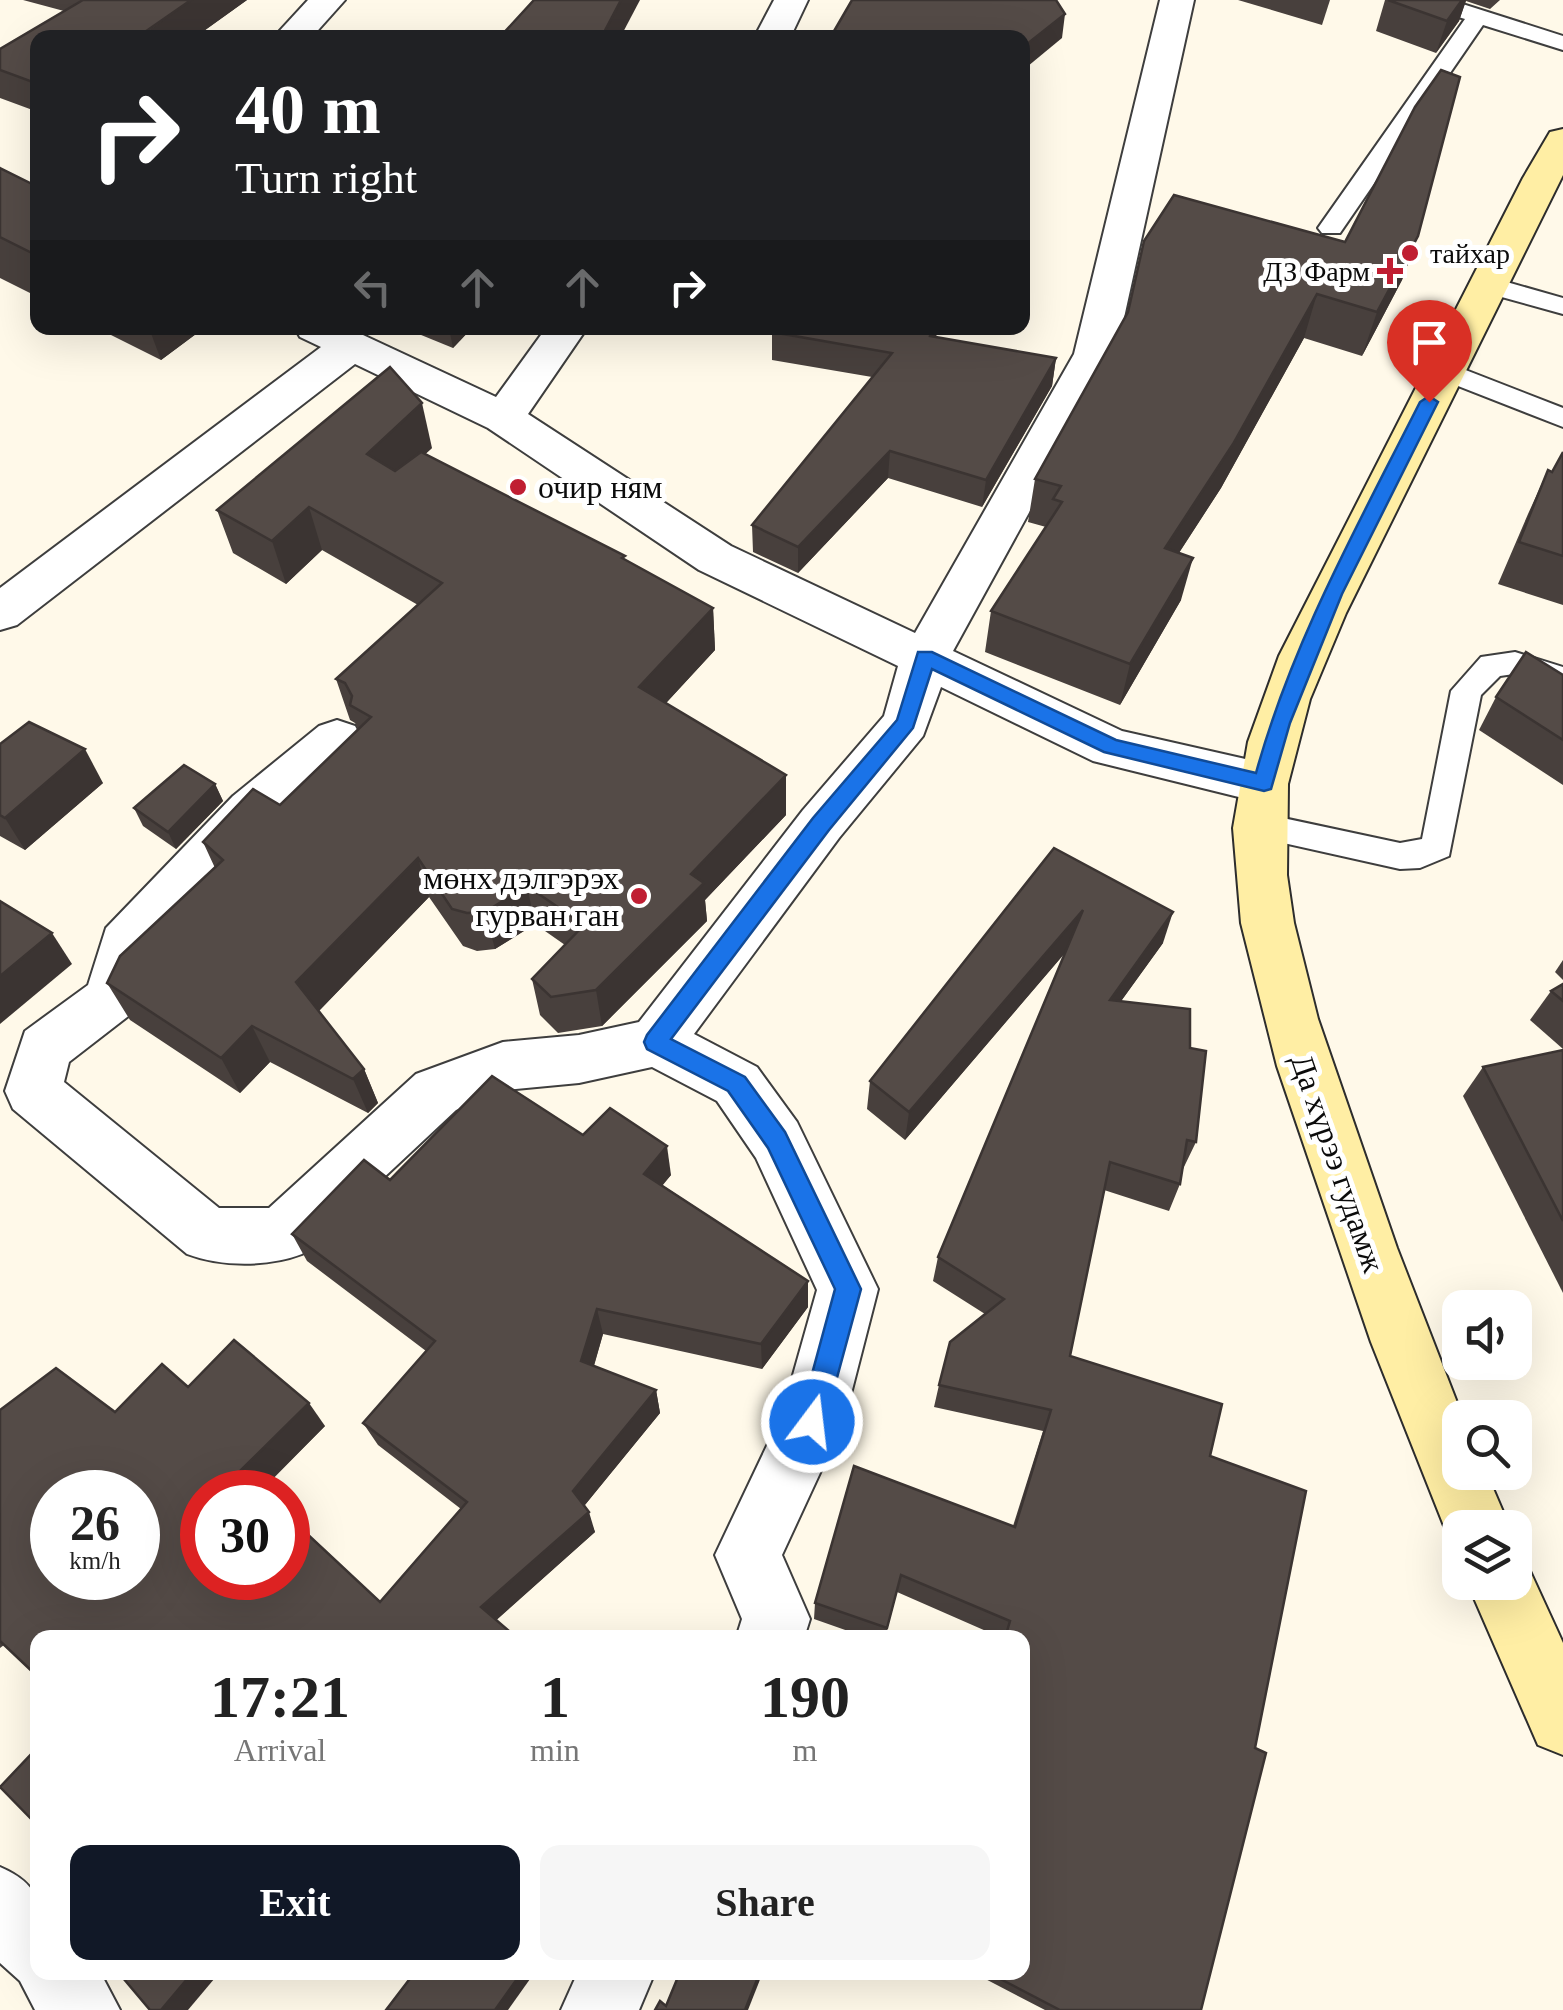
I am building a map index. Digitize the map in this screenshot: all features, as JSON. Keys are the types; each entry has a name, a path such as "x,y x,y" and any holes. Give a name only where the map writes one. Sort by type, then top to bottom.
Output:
{"main road":[{"path":"1262,805 1280,723 1332,594 1560,153"},
{"name":"Да хүрээ гудамж","path":"1262,805 1275,966 1306,1068 1418,1392 1468,1510"},
{"path":"1508,1600 1563,1720"}],"street":[{"path":"298,30 328,0"},
{"path":"776,30 791,0"},
{"path":"656,1042 821,824 906,723 925,657 1094,354 1177,0"},
{"path":"503,418 562,335"},
{"path":"0,613 334,336 503,418 716,558 1111,746 1262,805"},
{"path":"338,739 250,810 126,944 112,998 44,1048 32,1091 208,1234 281,1235 436,1092 503,1066 579,1059 656,1042 737,1084 777,1140 848,1289 812,1422 748,1554 776,1619 773,1630"},
{"path":"0,1904 30,1942"},
{"path":"60,1980 82,2010"},
{"path":"599,2010 614,1980"}],"lane":[{"path":"1427,0 1563,43"},
{"path":"1332,228 1478,16"},
{"path":"1489,285 1563,306"},
{"path":"1445,370 1563,418"},
{"path":"1262,805 1400,856 1420,855 1436,846 1466,691 1492,665 1516,663 1563,679"}],"building":[{"path":"83,0 191,0 148,30 32,30"},
{"path":"534,0 621,0 605,30 506,30"},
{"path":"852,0 1056,0 1065,14 1030,42 1030,30 835,30"},
{"path":"1388,0 1462,0 1447,21"},
{"path":"30,31 30,81 0,70 0,49"},
{"path":"1441,70 1460,77 1418,236 1377,312 1317,294 1233,444 1165,548 1193,558 1130,664 991,611 1062,502 1053,499 1061,486 1035,479 1128,312 1144,241 1174,195 1345,242 1415,107"},
{"path":"0,168 30,183 30,252 0,237"},
{"path":"789,335 930,335 1056,358 986,480 890,451 798,547 752,525 892,353"},
{"path":"390,367 422,403 367,454 395,471 421,452 625,556 622,558 713,608 639,687 786,775 691,874 704,883 596,990 551,997 532,979 584,925 527,886 485,912 452,909 418,858 296,982 364,1069 353,1079 252,1026 221,1058 107,983 120,956 223,860 203,842 253,789 280,805 371,717 350,705 352,696 345,683 336,679 442,583 309,507 272,541 217,510"},
{"path":"1563,452 1563,556 1519,542 1548,470 1552,472"},
{"path":"1526,652 1563,675 1563,740 1496,697"},
{"path":"29,722 85,749 5,818 0,815 0,744"},
{"path":"184,765 215,784 168,832 134,808"},
{"path":"1054,848 1173,912 1110,1000 1190,1009 1190,1048 1206,1051 1196,1142 1187,1140 1180,1184 1110,1162 1070,1356 1222,1404 1210,1456 1306,1491 1255,1748 1266,1753 1201,2010 1060,2010 1002,1980 1030,1980 1030,1630 1007,1630 1010,1621 901,1575 887,1628 815,1603 854,1466 1015,1527 1051,1410 939,1385 950,1342 1004,1299 938,1257 1083,910 909,1112 870,1081"},
{"path":"0,901 52,933 0,976"},
{"path":"1563,984 1563,1001 1551,991"},
{"path":"1563,1050 1563,1221 1483,1067"},
{"path":"492,1076 583,1135 610,1108 667,1146 644,1174 808,1281 761,1344 597,1309 581,1361 656,1390 573,1491 589,1512 481,1607 508,1630 30,1630 30,1669 0,1641 0,1410 56,1368 115,1412 162,1364 188,1387 234,1340 309,1403 241,1470 180,1470 180,1600 310,1600 310,1537 380,1602 467,1502 363,1423 435,1341 292,1234 364,1160 390,1180"},
{"path":"30,1755 30,1818 0,1787"},
{"path":"125,1980 186,1980 161,2010 150,2010"},
{"path":"409,1980 516,1980 495,2010 386,2010"},
{"path":"677,1980 757,1980 745,2010 655,2010 660,2001 666,2006"}],"place":[{"name":"тайхар","path":"1410,253"},
{"name":"ДЗ Фарм","path":"1390,271"},
{"name":"очир ням","path":"518,487"},
{"name":"мөнх дэлгэрэх гурван ган","path":"639,896"}],"route":[{"path":"812,1422 848,1289 777,1140 737,1084 656,1042 821,824 906,723 925,657 1111,746 1264,783 1280,723 1332,594 1429,402"}]}
